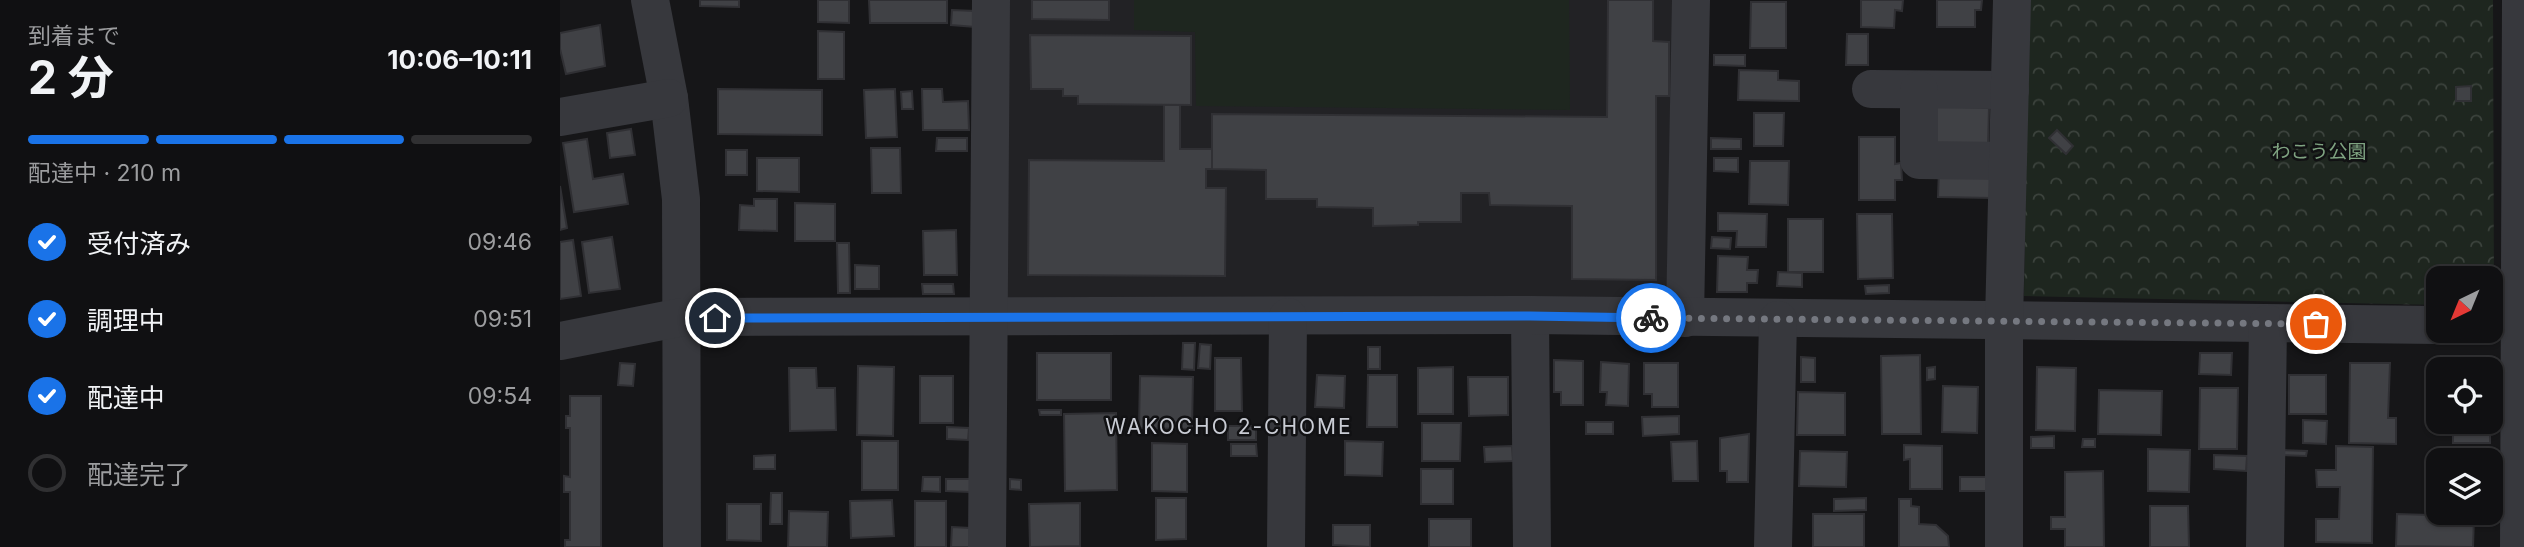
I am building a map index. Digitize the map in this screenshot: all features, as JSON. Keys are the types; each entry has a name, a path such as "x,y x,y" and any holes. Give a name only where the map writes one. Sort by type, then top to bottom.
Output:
{"street":[{"path":"650,0 669,97 681,199 682,547"},
{"path":"987,547 991,0"},
{"path":"1685,318 1690,0"},
{"path":"2004,547 2004,321 2012,0"},
{"path":"2519,547 2511,325 2521,0"},
{"path":"1871,89 2010,90"},
{"path":"1919,90 1919,160 2008,161"},
{"path":"560,117 669,97"},
{"path":"1530,316 1532,547"},
{"path":"560,341 682,317 1530,316 2426,325"},
{"path":"1286,547 1288,317"},
{"path":"1773,547 1778,320"},
{"path":"2265,547 2268,324"}],"shaded area":[{"path":"1006,0 1675,0 1671,298 997,300"}],"green space":[{"path":"1134,0 1569,0 1570,110 1196,106 1195,32 1134,30"},
{"name":"わこう公園","path":"2028,0 2493,0 2494,266 2426,266 2426,305 2024,296"}],"building":[{"path":"700,0 739,0 739,7 700,6"},
{"path":"818,0 849,0 849,23 818,22"},
{"path":"869,0 947,0 947,23 870,23"},
{"path":"1032,0 1109,0 1109,20 1032,19"},
{"path":"1608,0 1653,0 1653,41 1669,42 1669,96 1656,96 1656,280 1572,279 1572,206 1490,205 1489,193 1461,193 1461,222 1373,226 1373,208 1317,207 1317,199 1266,199 1266,170 1212,169 1212,114 1607,117"},
{"path":"1861,0 1903,0 1902,11 1895,10 1894,28 1861,27"},
{"path":"1937,0 1982,0 1981,10 1975,10 1975,27 1937,27"},
{"path":"1751,2 1786,2 1786,48 1750,48"},
{"path":"952,10 975,11 975,27 951,25"},
{"path":"600,25 605,66 566,74 560,49 560,33"},
{"path":"818,31 844,32 844,79 818,79"},
{"path":"1847,34 1868,34 1868,65 1846,65"},
{"path":"1030,35 1191,36 1191,105 1078,104 1078,96 1063,96 1063,89 1031,89"},
{"path":"1714,55 1745,55 1745,66 1714,65"},
{"path":"1739,70 1778,71 1778,80 1799,81 1799,101 1738,100"},
{"path":"2471,86 2471,101 2456,101 2456,87"},
{"path":"718,89 822,90 822,135 718,134"},
{"path":"895,89 897,137 866,138 864,90"},
{"path":"922,89 942,89 943,102 968,101 969,130 923,130"},
{"path":"912,91 913,109 902,109 901,92"},
{"path":"1164,105 1180,105 1180,149 1212,149 1212,169 1206,169 1206,188 1226,188 1225,276 1028,275 1029,160 1164,161"},
{"path":"1936,106 1989,108 1988,147 1935,145"},
{"path":"1754,113 1784,113 1783,146 1754,146"},
{"path":"631,129 635,155 610,158 607,133"},
{"path":"2057,130 2073,146 2066,154 2049,138"},
{"path":"1859,137 1895,137 1895,164 1901,163 1902,180 1895,180 1895,200 1859,200"},
{"path":"937,138 967,138 967,151 936,151"},
{"path":"1711,138 1741,139 1741,149 1711,149"},
{"path":"587,139 593,179 623,174 628,204 574,212 563,143"},
{"path":"871,148 900,148 901,193 872,193"},
{"path":"726,150 747,150 747,175 726,175"},
{"path":"757,158 799,158 799,192 757,191"},
{"path":"1714,158 1738,158 1738,172 1714,171"},
{"path":"1750,161 1789,161 1788,205 1749,204"},
{"path":"1939,169 1993,170 1993,198 1938,197"},
{"path":"560,186 567,228 560,230"},
{"path":"754,199 777,199 777,231 739,230 740,205 754,206"},
{"path":"795,203 835,204 835,241 795,241"},
{"path":"1718,213 1767,214 1766,247 1736,247 1737,231 1718,231"},
{"path":"1857,214 1892,214 1893,278 1858,279"},
{"path":"1788,219 1823,219 1823,272 1788,272"},
{"path":"956,230 957,275 924,275 923,231"},
{"path":"612,237 620,289 589,293 582,242"},
{"path":"1712,237 1731,238 1730,249 1711,248"},
{"path":"573,240 581,296 560,299 560,242"},
{"path":"837,243 849,243 850,293 838,293"},
{"path":"1718,256 1748,257 1747,270 1758,270 1757,283 1747,283 1747,292 1717,292"},
{"path":"855,265 879,266 879,289 855,289"},
{"path":"1778,272 1802,273 1802,287 1777,286"},
{"path":"922,284 953,284 954,294 923,294"},
{"path":"1889,285 1889,293 1866,294 1865,286"},
{"path":"1183,343 1195,343 1194,370 1182,369"},
{"path":"1200,344 1211,345 1210,369 1198,368"},
{"path":"1368,347 1380,347 1380,369 1368,369"},
{"path":"1037,353 1111,353 1111,400 1037,400"},
{"path":"2200,353 2232,353 2231,375 2199,374"},
{"path":"1920,355 1921,434 1882,434 1881,356"},
{"path":"1801,357 1815,358 1815,382 1801,382"},
{"path":"1215,358 1241,358 1242,411 1215,411"},
{"path":"1554,360 1583,361 1583,405 1561,405 1561,392 1554,392"},
{"path":"1601,362 1629,364 1628,406 1606,405 1607,392 1600,392"},
{"path":"620,363 635,364 633,386 618,385"},
{"path":"1644,363 1678,363 1678,407 1652,407 1652,394 1644,394"},
{"path":"2350,363 2390,363 2388,418 2396,418 2396,444 2349,443"},
{"path":"858,366 894,367 893,436 857,435"},
{"path":"1453,367 1453,414 1418,414 1418,368"},
{"path":"1935,367 1935,379 1927,380 1927,368"},
{"path":"2037,367 2076,368 2075,431 2036,430"},
{"path":"789,368 816,368 817,388 835,388 836,430 790,431"},
{"path":"1317,375 1345,376 1344,408 1315,407"},
{"path":"1368,375 1397,375 1397,427 1367,427"},
{"path":"2289,375 2326,375 2326,414 2289,414"},
{"path":"920,376 953,376 953,423 920,423"},
{"path":"1140,376 1193,377 1192,429 1139,428"},
{"path":"1468,377 1508,377 1508,415 1469,416"},
{"path":"1943,386 1978,387 1977,433 1942,432"},
{"path":"2200,388 2238,388 2237,449 2199,449"},
{"path":"2099,390 2162,391 2161,435 2098,434"},
{"path":"1798,392 1845,393 1845,435 1797,435"},
{"path":"570,396 601,396 601,547 565,547 565,540 570,540 570,492 564,492 564,476 570,477 570,428 566,428 566,416 570,416"},
{"path":"1039,410 1061,410 1061,415 1040,415"},
{"path":"1116,413 1117,490 1065,491 1064,414"},
{"path":"1679,416 1679,434 1643,436 1642,417"},
{"path":"2303,420 2327,421 2326,444 2303,443"},
{"path":"1586,422 1613,422 1613,434 1586,434"},
{"path":"1422,423 1461,423 1460,461 1422,461"},
{"path":"1228,426 1256,426 1256,440 1228,440"},
{"path":"947,427 969,428 968,440 947,439"},
{"path":"1749,434 1748,482 1727,482 1727,471 1720,471 1720,438"},
{"path":"2453,434 2490,434 2490,443 2453,443"},
{"path":"2054,436 2054,448 2031,448 2031,437"},
{"path":"2083,439 2095,439 2095,447 2082,447"},
{"path":"862,441 898,441 898,490 862,490"},
{"path":"1345,441 1383,442 1382,476 1345,475"},
{"path":"1697,441 1698,481 1673,481 1671,442"},
{"path":"1152,443 1187,444 1187,492 1152,491"},
{"path":"1231,444 1256,444 1257,456 1231,456"},
{"path":"1904,445 1942,446 1942,489 1910,489 1910,459 1904,460"},
{"path":"1512,446 1513,461 1485,462 1484,447"},
{"path":"2336,446 2373,447 2372,543 2316,542 2316,519 2339,519 2340,487 2317,487 2316,470 2336,470"},
{"path":"2148,449 2190,450 2189,492 2148,491"},
{"path":"2281,450 2307,451 2306,456 2281,455"},
{"path":"1800,451 1847,452 1846,487 1799,486"},
{"path":"775,455 775,469 754,469 754,456"},
{"path":"2214,455 2247,456 2246,471 2214,469"},
{"path":"1421,469 1453,469 1453,504 1421,504"},
{"path":"2103,471 2104,547 2065,547 2065,529 2051,529 2051,517 2065,517 2065,472"},
{"path":"923,477 940,477 940,492 922,491"},
{"path":"1960,477 1990,477 1990,491 1960,491"},
{"path":"946,479 970,479 970,492 946,491"},
{"path":"1010,479 1021,480 1021,490 1010,489"},
{"path":"771,493 782,493 782,524 770,524"},
{"path":"1156,498 1186,498 1186,539 1156,540"},
{"path":"1866,498 1866,510 1834,511 1834,499"},
{"path":"1899,499 1911,499 1911,506 1919,507 1919,524 1936,525 1948,536 1949,547 1899,547"},
{"path":"892,500 894,536 851,538 850,501"},
{"path":"915,501 946,501 946,547 915,547"},
{"path":"1080,503 1080,546 1030,547 1029,504"},
{"path":"727,504 761,504 761,541 727,540"},
{"path":"2150,506 2188,506 2189,547 2150,547"},
{"path":"789,511 828,512 827,547 788,547"},
{"path":"1813,514 1864,514 1864,547 1813,547"},
{"path":"2397,514 2426,515 2426,525 2474,525 2473,547 2396,546"},
{"path":"1429,519 1471,519 1471,547 1429,547"},
{"path":"1333,525 1370,525 1370,547 1333,545"},
{"path":"952,527 970,528 970,547 951,547"}],"way so far":[{"path":"1651,318 2316,324"}],"district":[{"name":"WAKOCHO 2-CHOME","path":"1229,426"}],"route":[{"path":"715,318 1651,318"}]}
